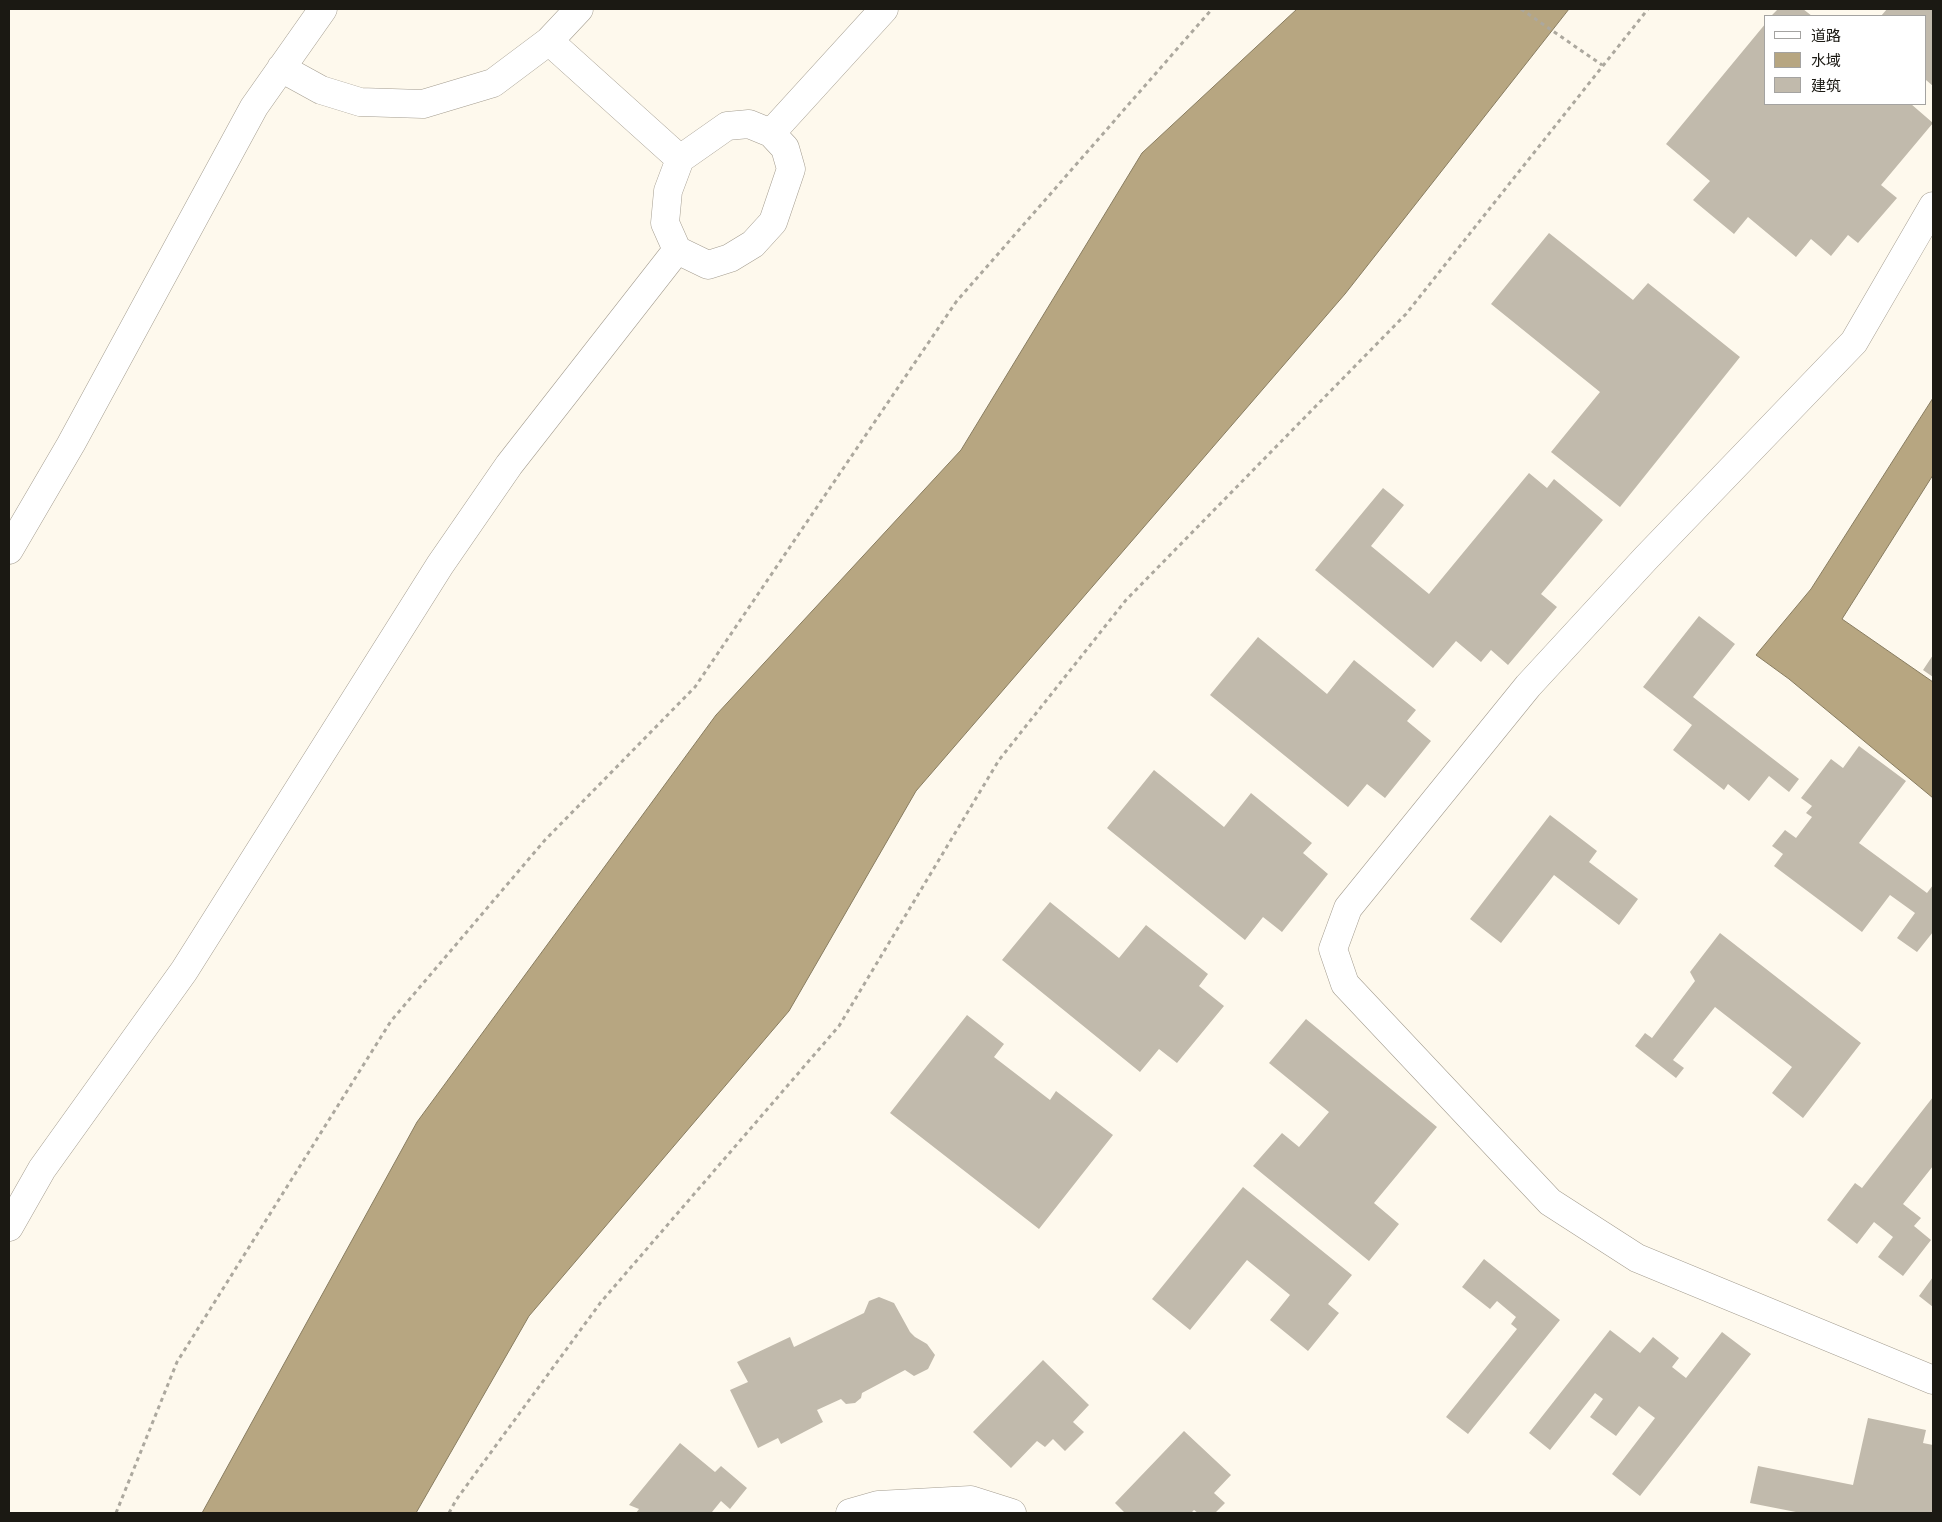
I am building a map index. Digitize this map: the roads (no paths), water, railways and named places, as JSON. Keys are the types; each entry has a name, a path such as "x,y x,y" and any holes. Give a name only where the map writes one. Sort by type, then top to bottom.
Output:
{"lane":[{"path":"9,550 71,444 254,107 323,9"},
{"path":"281,68 321,90 360,102 423,104 494,83 549,41 579,9"},
{"path":"771,133 884,9"},
{"path":"549,41 680,159"},
{"path":"749,124 771,133 785,148 791,169 773,222 753,244 730,258 708,265 677,250 665,222 668,191 680,159 727,126 749,124"},
{"path":"1933,206 1854,342 1646,558 1528,686 1348,908 1333,949 1345,984 1550,1202 1636,1258 1933,1380"},
{"path":"9,1226 42,1168 184,971 440,565 509,465 677,250"},
{"path":"850,1513 878,1505 971,1500 1012,1513"}],"water":[{"path":"1297,9 1569,9 1345,294 916,791 789,1011 529,1316 416,1513 202,1513 417,1122 716,715 961,450 1142,153"},
{"path":"1933,398 1933,475 1842,619 1933,682 1933,798 1789,679 1756,655 1811,589"}]}
